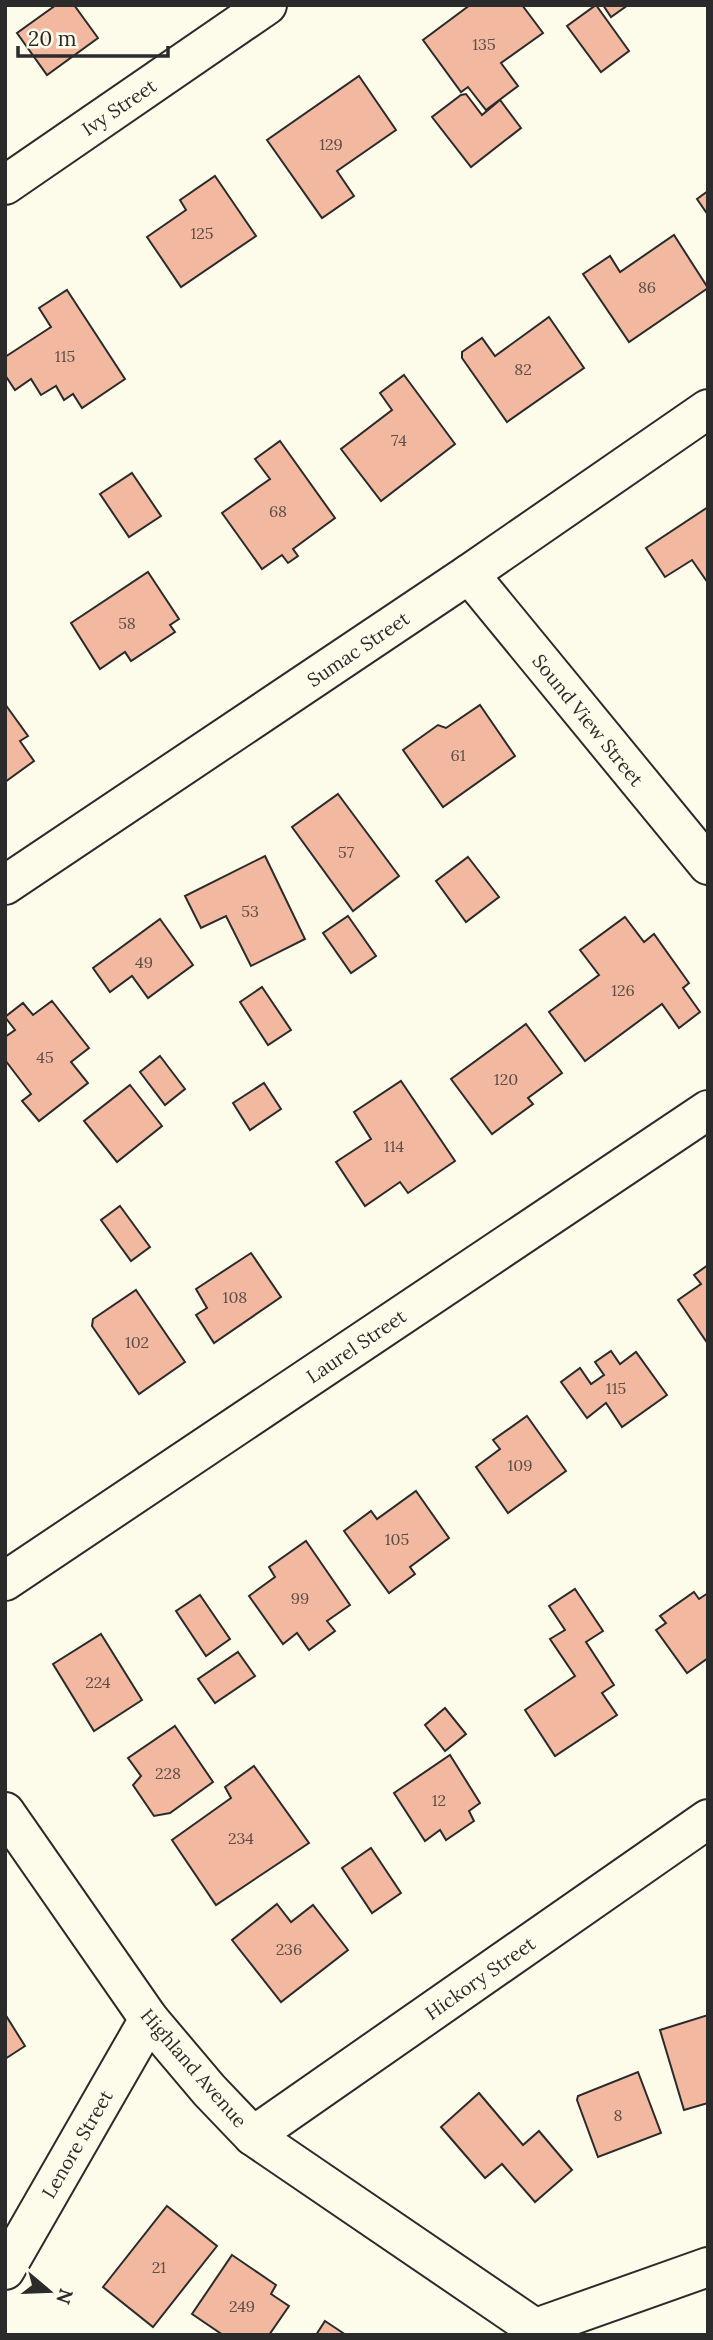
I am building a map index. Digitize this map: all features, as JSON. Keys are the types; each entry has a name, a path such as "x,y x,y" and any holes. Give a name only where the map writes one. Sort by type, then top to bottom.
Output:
{"street":[{"name":"Ivy Street","path":"5,185 267,5"},
{"name":"Sumac Street","path":"5,885 469,574 708,409"},
{"name":"Sound View Street","path":"469,574 708,865"},
{"name":"Laurel Street","path":"5,1581 708,1110"},
{"name":"Highland Avenue","path":"5,1812 149,2019 209,2090 253,2136 540,2331"},
{"name":"Hickory Street","path":"253,2136 708,1819"},
{"name":"Lenore Street","path":"5,2270 149,2019"},
{"path":"540,2331 708,2267"}],"building":[{"path":"56,5 74,5 98,38 47,75 17,33"},
{"path":"470,5 522,5 543,33 501,63 518,86 486,110 468,87 461,92 423,40"},
{"path":"596,5 629,51 601,72 567,26"},
{"path":"603,5 628,5 611,17"},
{"path":"359,76 396,130 337,171 354,196 322,218 267,140"},
{"path":"466,94 482,115 500,100 521,128 471,167 432,117"},
{"path":"215,176 256,236 181,287 147,237 186,210 180,200"},
{"path":"708,191 708,215 697,199"},
{"path":"674,235 708,288 629,342 583,274 610,256 620,272"},
{"path":"67,290 125,379 82,408 73,394 64,400 56,386 41,395 31,379 15,390 5,375 5,357 51,327 39,308"},
{"path":"549,317 584,368 507,422 462,358 462,352 482,338 495,356"},
{"path":"404,375 455,444 381,501 341,449 392,410 380,393"},
{"path":"280,441 335,518 293,549 298,556 288,563 282,555 262,569 222,513 270,479 255,459"},
{"path":"132,473 161,516 129,537 100,494"},
{"path":"708,507 708,583 692,560 665,577 646,548"},
{"path":"148,572 179,619 170,625 175,632 131,661 125,652 100,669 71,623"},
{"path":"5,704 28,736 20,741 34,761 5,782"},
{"path":"480,705 515,756 443,807 403,750 438,725 446,728"},
{"path":"338,794 399,876 353,911 292,827"},
{"path":"265,856 305,939 251,966 226,916 201,928 185,896"},
{"path":"468,857 499,897 466,922 436,881"},
{"path":"348,916 376,956 351,973 323,933"},
{"path":"625,917 644,942 654,934 689,983 683,988 700,1012 679,1028 662,1004 585,1061 549,1012 599,975 580,950"},
{"path":"160,919 193,965 148,998 132,976 110,992 93,968"},
{"path":"262,987 291,1030 268,1045 240,1002"},
{"path":"52,1001 89,1048 71,1062 88,1083 39,1121 22,1101 31,1094 5,1060 5,1037 15,1030 5,1017 23,1003 33,1015"},
{"path":"526,1024 562,1073 528,1098 533,1104 492,1134 451,1079"},
{"path":"160,1056 185,1089 165,1105 140,1072"},
{"path":"401,1081 455,1161 408,1193 400,1182 365,1206 336,1162 371,1139 354,1112"},
{"path":"264,1083 281,1109 250,1130 233,1103"},
{"path":"130,1085 162,1126 117,1162 84,1121"},
{"path":"120,1206 150,1247 131,1261 101,1220"},
{"path":"251,1253 281,1297 214,1343 196,1315 207,1308 196,1289"},
{"path":"708,1265 708,1344 678,1300 701,1284 694,1275"},
{"path":"136,1290 185,1362 139,1394 92,1326 93,1319"},
{"path":"611,1351 620,1364 636,1352 667,1395 622,1427 606,1403 587,1418 561,1382 580,1368 591,1384 604,1375 595,1362"},
{"path":"527,1416 566,1471 508,1513 476,1467 500,1449 493,1440"},
{"path":"416,1491 449,1538 410,1567 415,1574 389,1593 344,1531 371,1511 377,1519"},
{"path":"306,1541 350,1605 327,1621 335,1631 309,1650 297,1633 283,1644 249,1596 275,1577 269,1567"},
{"path":"575,1589 603,1631 586,1642 614,1685 602,1693 617,1715 555,1756 525,1710 575,1676 550,1639 565,1630 549,1606"},
{"path":"694,1592 699,1599 708,1593 708,1658 687,1673 656,1630 666,1623 660,1616"},
{"path":"200,1595 230,1639 206,1656 176,1611"},
{"path":"101,1634 142,1700 94,1731 53,1664"},
{"path":"238,1652 255,1676 215,1703 198,1679"},
{"path":"445,1708 466,1734 445,1751 425,1725"},
{"path":"175,1726 213,1782 170,1813 154,1816 133,1785 141,1776 128,1758"},
{"path":"450,1755 480,1803 469,1811 474,1821 446,1840 440,1830 425,1841 394,1793"},
{"path":"254,1766 309,1843 216,1905 172,1840 231,1798 225,1787"},
{"path":"371,1848 401,1893 372,1913 342,1868"},
{"path":"277,1904 291,1922 313,1905 348,1950 281,2002 232,1940"},
{"path":"5,2014 25,2046 5,2059"},
{"path":"708,2015 708,2103 684,2110 660,2030"},
{"path":"638,2072 661,2133 598,2157 577,2100 578,2096"},
{"path":"479,2093 523,2145 539,2131 572,2170 535,2202 502,2164 485,2178 441,2127"},
{"path":"167,2206 217,2246 153,2327 103,2287"},
{"path":"232,2255 276,2285 271,2294 289,2306 269,2335 223,2335 192,2314"},
{"path":"325,2321 346,2335 316,2335"}]}
